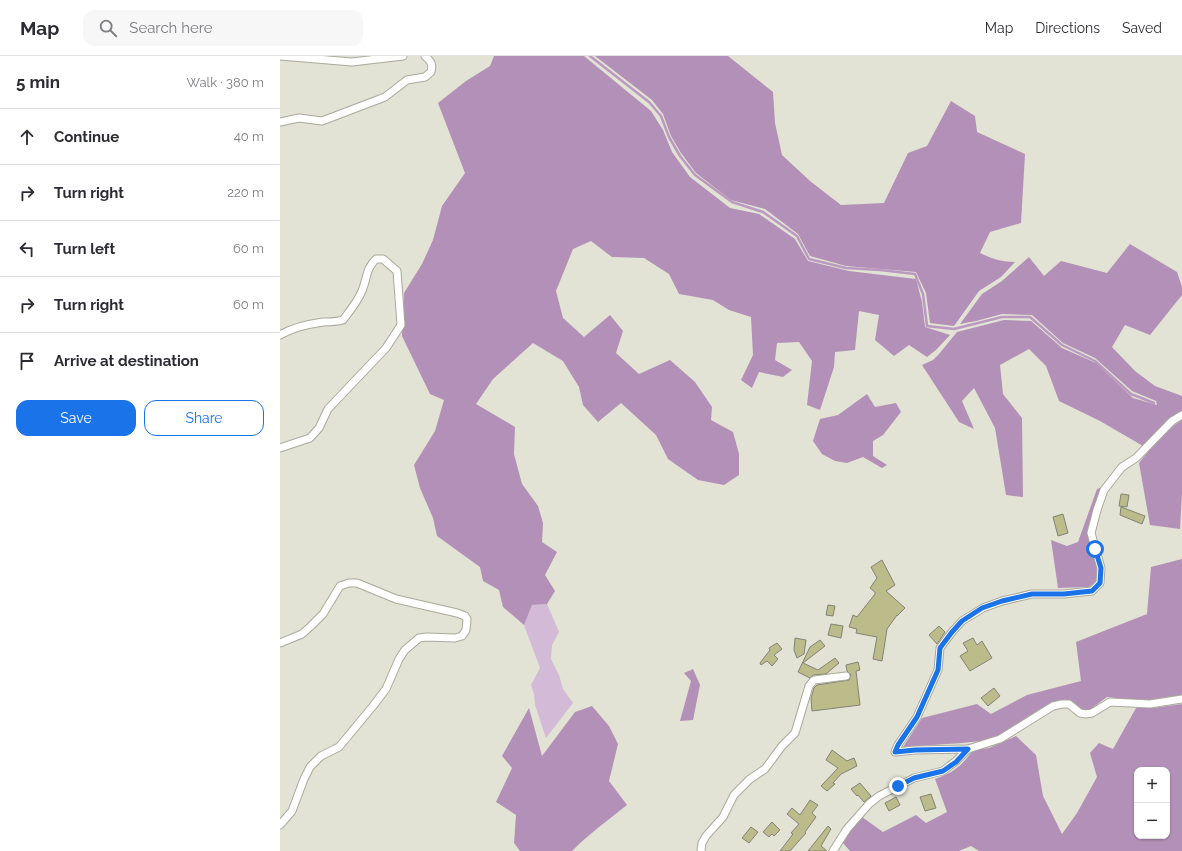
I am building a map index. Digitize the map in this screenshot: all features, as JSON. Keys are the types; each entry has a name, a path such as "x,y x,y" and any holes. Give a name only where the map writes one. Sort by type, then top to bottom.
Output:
{"street":[{"path":"280,56 352,62 403,56"},
{"path":"280,122 298,118 322,121 385,97 407,80 425,77 431,72 431,61 425,56"},
{"path":"280,335 289,329 323,322 343,320 362,292 366,274 376,259 383,259 397,271 401,325 390,342 367,369 328,409 319,428 310,438 280,448"},
{"path":"1182,415 1172,421 1136,458 1122,467 1104,490 1091,533 1101,568 1100,583 1092,591 1064,594 1032,594 1002,601 982,608 962,621 940,648 938,670 917,717 895,752 968,749 1000,739 1043,711 1053,706 1062,704 1069,704 1080,713 1086,714 1092,713 1110,702 1150,704 1182,699"},
{"path":"280,643 307,630 323,614 340,586 349,583 357,583 396,599 465,616 467,619 466,630 462,636 448,639 427,637 419,638 405,650 386,689 373,706 339,746 321,756 310,767 292,811 280,825"},
{"path":"701,851 702,843 706,836 723,817 734,795 750,779 765,769 782,746 795,734 811,682 814,680 846,676"},
{"path":"833,851 846,829 869,804 890,790 914,778 943,771 956,762 968,749"}],"shaded area":[{"path":"494,56 584,56 651,111 663,130 672,152 690,177 730,208 759,214 795,239 808,261 849,271 916,279 922,302 925,327 950,335 927,357 909,345 894,356 875,340 879,315 859,311 855,350 835,352 834,367 820,410 807,405 812,361 799,342 777,343 775,360 792,370 783,377 759,372 752,388 741,380 753,355 751,317 729,310 713,300 679,294 669,274 644,258 612,257 591,241 573,249 556,291 563,318 584,337 610,315 623,331 616,353 639,374 670,360 695,382 712,407 711,420 733,432 739,454 739,475 724,485 698,480 668,459 656,435 621,403 598,422 583,405 579,387 563,361 533,343 493,379 476,404 515,427 514,454 522,484 538,506 543,523 542,542 557,552 545,575 555,591 547,604 532,605 524,625 503,607 499,590 483,581 480,567 437,536 433,518 420,488 414,465 435,431 444,400 430,394 402,336 404,293 422,264 433,240 442,206 465,173 438,103 466,81 490,66"},
{"path":"595,56 728,56 773,92 775,123 782,155 810,181 841,205 884,203 908,153 927,146 951,101 975,116 977,132 1025,154 1021,223 990,232 980,253 997,260 1015,262 1001,277 979,291 954,326 930,323 926,293 916,272 846,266 810,256 798,234 765,209 731,200 696,173 681,153 671,136 663,114 652,100"},
{"path":"1130,244 1177,272 1182,287 1182,295 1150,335 1125,325 1112,347 1135,371 1155,386 1182,396 1182,413 1161,428 1143,446 1100,421 1059,401 1046,366 1029,349 1000,365 1003,394 1022,418 1023,497 1006,495 995,428 974,388 962,401 974,429 959,422 922,365 933,360 957,332 1004,320 1031,321 1062,348 1096,363 1133,398 1157,405 1156,401 1132,391 1095,358 1063,343 1032,315 1002,314 960,324 982,294 1002,281 1029,257 1044,276 1061,261 1107,273"},
{"path":"867,394 875,407 896,403 901,412 883,435 873,441 873,456 887,465 882,468 863,457 847,463 835,461 822,454 813,441 820,419 838,415"},
{"path":"1182,420 1182,493 1180,529 1150,525 1139,463 1163,433"},
{"path":"1102,487 1088,535 1098,570 1097,581 1089,587 1058,588 1051,540 1067,546 1078,542 1097,489"},
{"path":"1182,559 1182,696 1143,701 1107,697 1091,709 1083,711 1054,703 1042,708 991,740 903,747 922,718 977,704 991,714 1027,695 1081,681 1076,642 1147,614 1151,567"},
{"path":"547,604 559,632 552,645 551,659 559,675 563,689 573,703 546,738 535,705 531,685 540,668 524,625 532,605"},
{"path":"693,669 700,685 693,720 680,721 691,681 684,673"},
{"path":"1182,704 1182,851 979,851 971,846 959,851 850,851 843,843 851,829 862,817 883,832 916,815 926,823 947,812 935,779 957,768 965,761 973,750 989,748 1016,736 1036,755 1043,796 1062,834 1077,813 1097,777 1090,753 1099,743 1113,749 1136,708 1153,708"},
{"path":"592,706 609,726 618,744 609,781 627,805 572,851 520,851 514,843 516,815 496,802 512,768 502,756 529,708 542,756 575,712"}],"building":[{"path":"1121,494 1129,495 1127,507 1119,506"},
{"path":"1121,507 1145,516 1142,524 1120,515"},
{"path":"1063,514 1068,533 1058,536 1053,517"},
{"path":"882,560 895,585 886,591 905,608 897,615 887,629 882,661 873,659 877,637 856,633 857,629 849,627 853,615 857,617 875,594 875,592 870,588 877,578 871,567"},
{"path":"828,605 835,606 833,616 826,615"},
{"path":"831,624 843,626 841,638 828,635"},
{"path":"939,626 945,632 937,644 929,635"},
{"path":"795,638 806,640 804,654 797,658 794,650"},
{"path":"973,638 977,645 982,641 992,658 970,671 960,656 968,651 963,643"},
{"path":"820,640 825,646 803,663 818,670 835,658 839,663 826,674 813,675 810,678 798,672 810,647"},
{"path":"777,643 782,649 774,655 778,659 772,666 767,661 761,665 760,663 770,650 769,648"},
{"path":"858,662 860,670 856,671 860,705 812,711 811,698 814,688 817,685 849,680 851,675 847,671 846,665"},
{"path":"994,688 1000,696 988,706 981,698"},
{"path":"832,750 847,761 854,758 857,766 841,774 833,783 835,784 827,791 821,786 838,768 826,760"},
{"path":"860,783 871,796 864,802 851,789"},
{"path":"931,794 936,808 925,811 920,797"},
{"path":"896,797 900,805 889,811 885,803"},
{"path":"810,800 818,805 812,813 816,817 805,832 806,833 790,851 780,851 793,834 791,833 799,824 787,814 792,808 800,815"},
{"path":"772,822 780,830 774,836 772,834 769,837 763,832"},
{"path":"828,826 831,829 821,846 827,851 808,851"},
{"path":"751,827 758,832 749,843 742,838"}],"waterway":[{"path":"590,56 649,102 661,116 669,137 680,156 695,175 732,202 763,212 797,236 809,259 846,268 915,274 923,294 927,326 954,329 1002,317 1030,317 1062,345 1095,361 1131,394 1154,403"}],"route":[{"path":"898,786 914,778 929,776 943,771 956,762 968,749 895,752 917,717 938,670 940,648 952,632 962,621 982,608 1002,601 1032,594 1064,594 1092,591 1100,583 1101,568 1095,549"}]}
